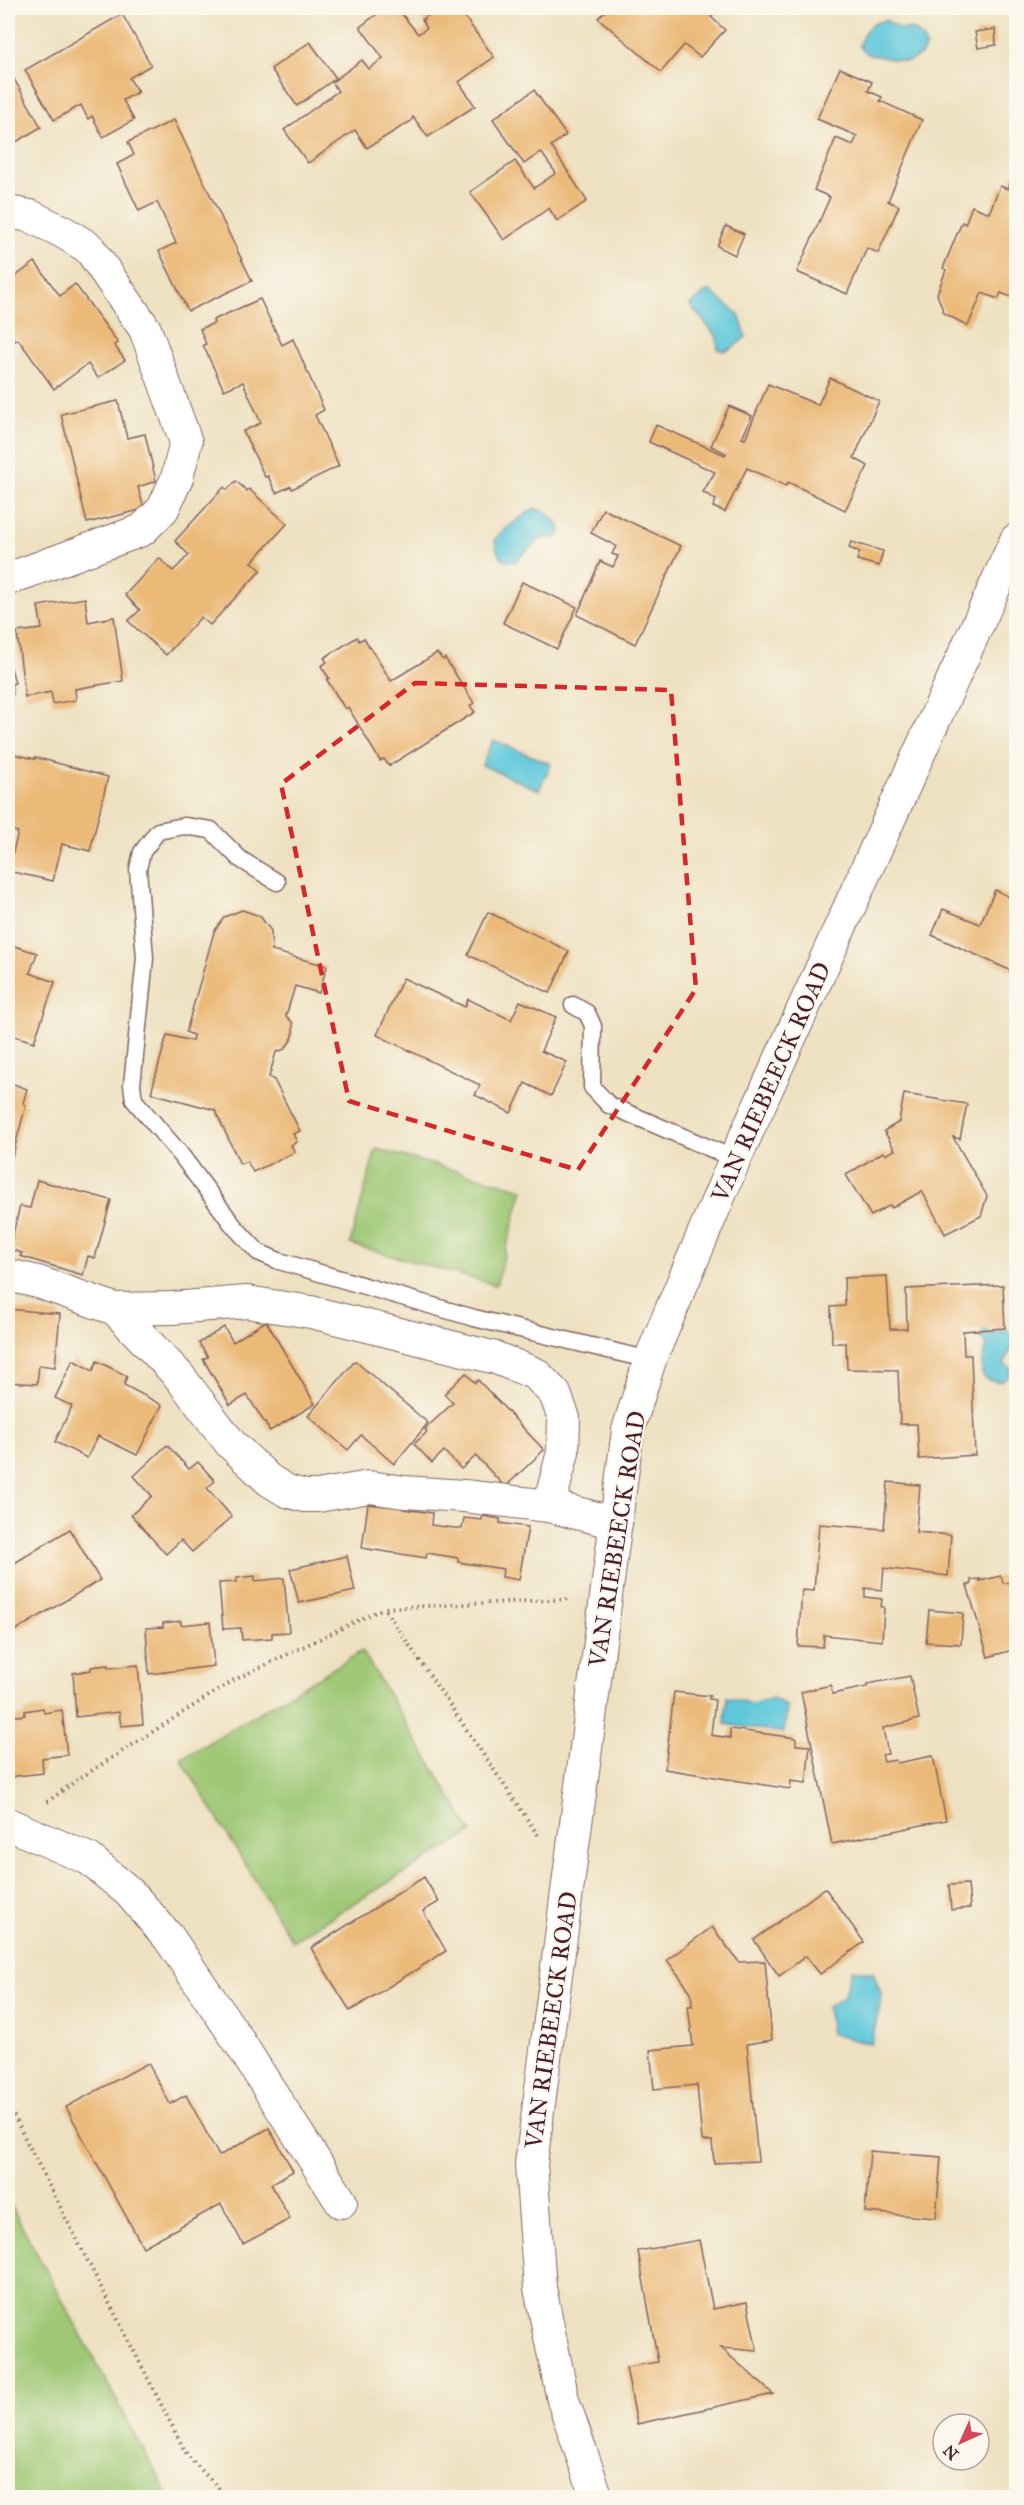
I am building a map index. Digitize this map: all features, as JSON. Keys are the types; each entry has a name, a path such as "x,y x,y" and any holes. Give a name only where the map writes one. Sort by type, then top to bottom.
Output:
{"street":[{"path":"8,212 30,216 89,248 146,329 186,442 177,478 163,508 142,530 8,579"},
{"name":"VAN RIEBEECK ROAD","path":"597,2498 563,2400 540,2288 531,2164 628,1430 650,1360 735,1159 1017,540"},
{"path":"8,1275 38,1282 115,1309 172,1308 247,1302 311,1312 496,1358 536,1374 555,1394 564,1418 563,1452 549,1506"},
{"path":"115,1309 179,1376 231,1444 269,1480 287,1491 304,1496 318,1496 369,1487 464,1496 549,1506 616,1524"},
{"path":"22,1830 89,1859 129,1892 169,1938 341,2202"}],"lane":[{"path":"277,882 240,859 211,830 184,826 158,831 142,852 138,869 145,958 132,1085 134,1100 181,1155 233,1225 258,1252 279,1261 474,1318 650,1360"},
{"path":"573,1005 587,1013 593,1026 592,1087 609,1105 735,1159"}],"path":[{"path":"22,1830 77,1780 234,1680 384,1608 607,1597"},
{"path":"384,1608 569,1881"},
{"path":"8,2105 187,2455 228,2498"}],"highlighted area":[{"path":"415,683 671,690 696,989 578,1170 349,1101 281,784"}],"green space":[{"path":"376,1149 523,1189 496,1285 350,1244"},
{"path":"362,1651 472,1832 292,1941 181,1759"},
{"path":"8,2200 169,2497 8,2497"}],"water":[{"path":"885,20 900,29 914,30 926,46 921,55 907,62 867,54 859,46 863,36 871,26"},
{"path":"709,290 739,315 746,337 729,349 718,349 717,337 690,305"},
{"path":"535,509 544,511 552,517 561,533 557,537 540,539 515,561 506,560 500,556 495,539 514,522"},
{"path":"493,740 551,764 539,790 482,765"},
{"path":"984,1330 993,1335 1008,1330 1014,1333 1015,1341 1004,1364 1011,1369 1009,1376 1002,1381 993,1381 983,1375 982,1365 987,1345 980,1337"},
{"path":"727,1697 752,1704 773,1698 787,1707 784,1733 725,1724"},
{"path":"852,1969 873,1973 882,1996 871,2044 831,2034 827,2007 844,1996"}],"building":[{"path":"385,8 397,8 418,34 427,28 422,20 439,8 458,8 494,57 459,82 475,106 428,137 413,117 411,121 367,148 355,130 308,163 284,130 338,91 332,82 362,60 369,69 383,58 360,27"},
{"path":"608,8 724,8 720,12 718,9 711,17 725,30 700,57 684,45 661,72 598,18"},
{"path":"122,14 151,65 129,78 138,92 123,100 134,120 103,137 92,116 88,119 81,105 54,120 25,70"},
{"path":"995,29 996,45 978,48 975,32"},
{"path":"310,42 336,78 297,106 271,69"},
{"path":"840,68 872,82 868,91 882,97 880,101 922,120 888,201 899,206 878,253 867,248 847,294 797,272 830,197 814,190 836,138 853,145 857,136 817,119"},
{"path":"13,77 41,127 8,147 8,80"},
{"path":"534,90 566,135 551,146 587,201 557,221 549,208 504,240 470,192 515,161 534,188 556,173 541,152 524,164 493,119"},
{"path":"174,120 252,281 188,311 159,251 176,243 157,202 139,211 117,164 134,155 128,142"},
{"path":"1016,168 1016,299 1001,293 998,299 982,293 968,326 944,313 937,294 946,270 943,268 962,222 965,224 972,206 989,213 1000,186 1008,189"},
{"path":"726,226 744,234 735,255 717,246"},
{"path":"35,262 60,296 75,284 118,343 114,345 125,360 98,378 88,364 54,389 18,339 15,341 8,330 8,282"},
{"path":"260,299 282,345 293,339 324,410 315,415 339,466 292,489 291,486 276,493 268,476 265,477 243,431 261,423 243,382 224,390 203,345 206,344 200,329 214,323 213,320"},
{"path":"830,378 879,401 854,458 868,466 845,510 788,482 786,486 747,468 725,512 713,507 716,500 703,492 715,472 649,442 656,425 725,455 726,453 711,446 729,406 752,416 742,438 745,439 768,384 818,405"},
{"path":"118,401 127,438 145,434 156,481 138,487 144,509 87,523 61,414"},
{"path":"236,481 247,491 249,489 287,524 252,562 261,570 210,625 201,617 166,655 128,621 140,610 125,595 159,558 173,571 189,555 175,541 224,487 227,490"},
{"path":"603,509 681,546 635,644 577,615 600,561 613,567 618,556 612,554 616,546 591,533"},
{"path":"851,542 883,551 879,566 857,560 860,552 849,548"},
{"path":"522,582 577,607 557,649 503,623"},
{"path":"85,598 88,622 114,617 123,681 75,689 76,700 53,704 51,692 25,697 17,632 42,629 38,606"},
{"path":"357,637 359,641 364,638 391,681 437,653 443,660 445,658 474,703 470,706 475,712 389,766 384,759 380,761 348,707 345,709 321,666 327,662 324,658"},
{"path":"8,657 15,683 11,684 13,694 8,696"},
{"path":"9,753 35,759 35,757 108,777 90,851 62,844 53,881 8,871 18,832 8,830"},
{"path":"995,890 1016,900 1016,973 932,935 943,909 980,924"},
{"path":"242,910 260,916 271,931 272,951 327,966 319,993 295,986 286,1016 293,1023 293,1037 285,1049 276,1052 269,1077 274,1080 300,1131 293,1134 297,1142 291,1145 295,1152 253,1172 247,1161 240,1164 215,1110 151,1093 167,1035 192,1041 193,1035 186,1032 214,932 224,917"},
{"path":"488,912 569,951 550,993 468,955"},
{"path":"8,944 37,953 30,973 55,982 34,1042 8,1034"},
{"path":"403,978 465,1007 468,999 511,1020 520,1001 556,1017 541,1051 567,1062 551,1096 525,1083 511,1113 475,1095 480,1085 377,1035"},
{"path":"8,1082 27,1089 23,1103 26,1105 11,1161 8,1160"},
{"path":"904,1094 967,1104 960,1139 953,1137 987,1196 981,1216 945,1234 922,1191 892,1208 890,1205 871,1216 846,1175 883,1152 885,1155 895,1150 884,1131 899,1122"},
{"path":"37,1180 111,1200 95,1258 88,1256 83,1275 20,1256 22,1253 9,1249 20,1206 30,1208"},
{"path":"887,1276 890,1329 907,1329 906,1289 1003,1285 1005,1328 963,1331 964,1355 971,1355 975,1455 919,1459 917,1424 900,1424 898,1370 847,1369 846,1343 832,1343 831,1307 845,1306 844,1278"},
{"path":"8,1309 60,1314 55,1367 39,1365 37,1384 8,1382"},
{"path":"266,1321 315,1404 270,1431 247,1395 230,1405 203,1359 208,1357 199,1343 224,1327 233,1342"},
{"path":"73,1360 93,1371 97,1361 127,1376 124,1385 162,1405 137,1455 98,1436 87,1458 55,1442 72,1406 55,1398"},
{"path":"355,1361 428,1423 394,1464 361,1435 348,1450 308,1416"},
{"path":"466,1373 475,1383 478,1380 544,1450 505,1487 476,1456 461,1469 444,1451 432,1463 414,1444 427,1432 425,1429 453,1403 444,1394"},
{"path":"167,1445 189,1469 198,1462 215,1481 207,1488 232,1517 192,1552 181,1540 166,1554 131,1515 152,1496 134,1476"},
{"path":"888,1482 920,1485 916,1532 951,1535 948,1576 884,1568 882,1590 865,1588 865,1597 882,1599 881,1607 884,1607 882,1641 824,1635 823,1647 798,1646 802,1590 814,1591 819,1524 884,1529"},
{"path":"386,1503 405,1506 403,1509 432,1513 431,1525 462,1529 464,1518 482,1520 482,1516 500,1519 500,1523 528,1527 519,1580 502,1577 503,1569 458,1562 458,1558 427,1553 426,1558 362,1548 368,1504 385,1506"},
{"path":"70,1529 100,1580 8,1635 8,1567"},
{"path":"347,1556 355,1591 299,1603 290,1569"},
{"path":"255,1576 255,1581 284,1578 289,1632 272,1633 272,1638 242,1640 241,1628 223,1629 219,1583 237,1582 237,1578"},
{"path":"1001,1576 1003,1583 1016,1582 1016,1649 988,1657 967,1585 971,1585 971,1580 980,1579 980,1581"},
{"path":"929,1610 963,1613 961,1644 926,1642"},
{"path":"181,1621 181,1625 210,1622 214,1666 149,1674 146,1628 163,1627 163,1623"},
{"path":"108,1665 108,1668 138,1665 143,1724 121,1726 119,1712 76,1717 73,1673 91,1670 91,1667"},
{"path":"910,1676 919,1719 883,1728 888,1754 882,1755 884,1762 896,1760 897,1763 933,1756 946,1820 832,1844 801,1692 831,1685 832,1694 867,1687 867,1684"},
{"path":"674,1692 710,1696 709,1699 715,1700 711,1735 730,1738 730,1729 796,1738 796,1745 810,1746 806,1783 791,1781 790,1789 665,1769"},
{"path":"43,1708 44,1713 62,1710 67,1755 42,1758 43,1773 8,1777 8,1717 25,1715 25,1711"},
{"path":"424,1877 439,1902 423,1911 446,1951 350,2011 311,1948"},
{"path":"968,1884 970,1908 951,1910 949,1885"},
{"path":"825,1888 864,1942 820,1974 806,1956 779,1976 754,1940"},
{"path":"712,1927 739,1962 765,1961 772,2040 747,2044 758,2161 714,2163 712,2141 702,2141 697,2085 654,2089 650,2050 693,2046 688,2006 692,2006 691,1992 667,1960"},
{"path":"148,2063 170,2104 186,2095 219,2156 269,2128 293,2171 271,2184 290,2219 243,2244 221,2204 143,2247 66,2107"},
{"path":"870,2151 941,2157 936,2218 865,2212"},
{"path":"699,2240 713,2309 747,2302 757,2351 721,2348 773,2394 637,2424 626,2367 658,2362 638,2251"}]}
